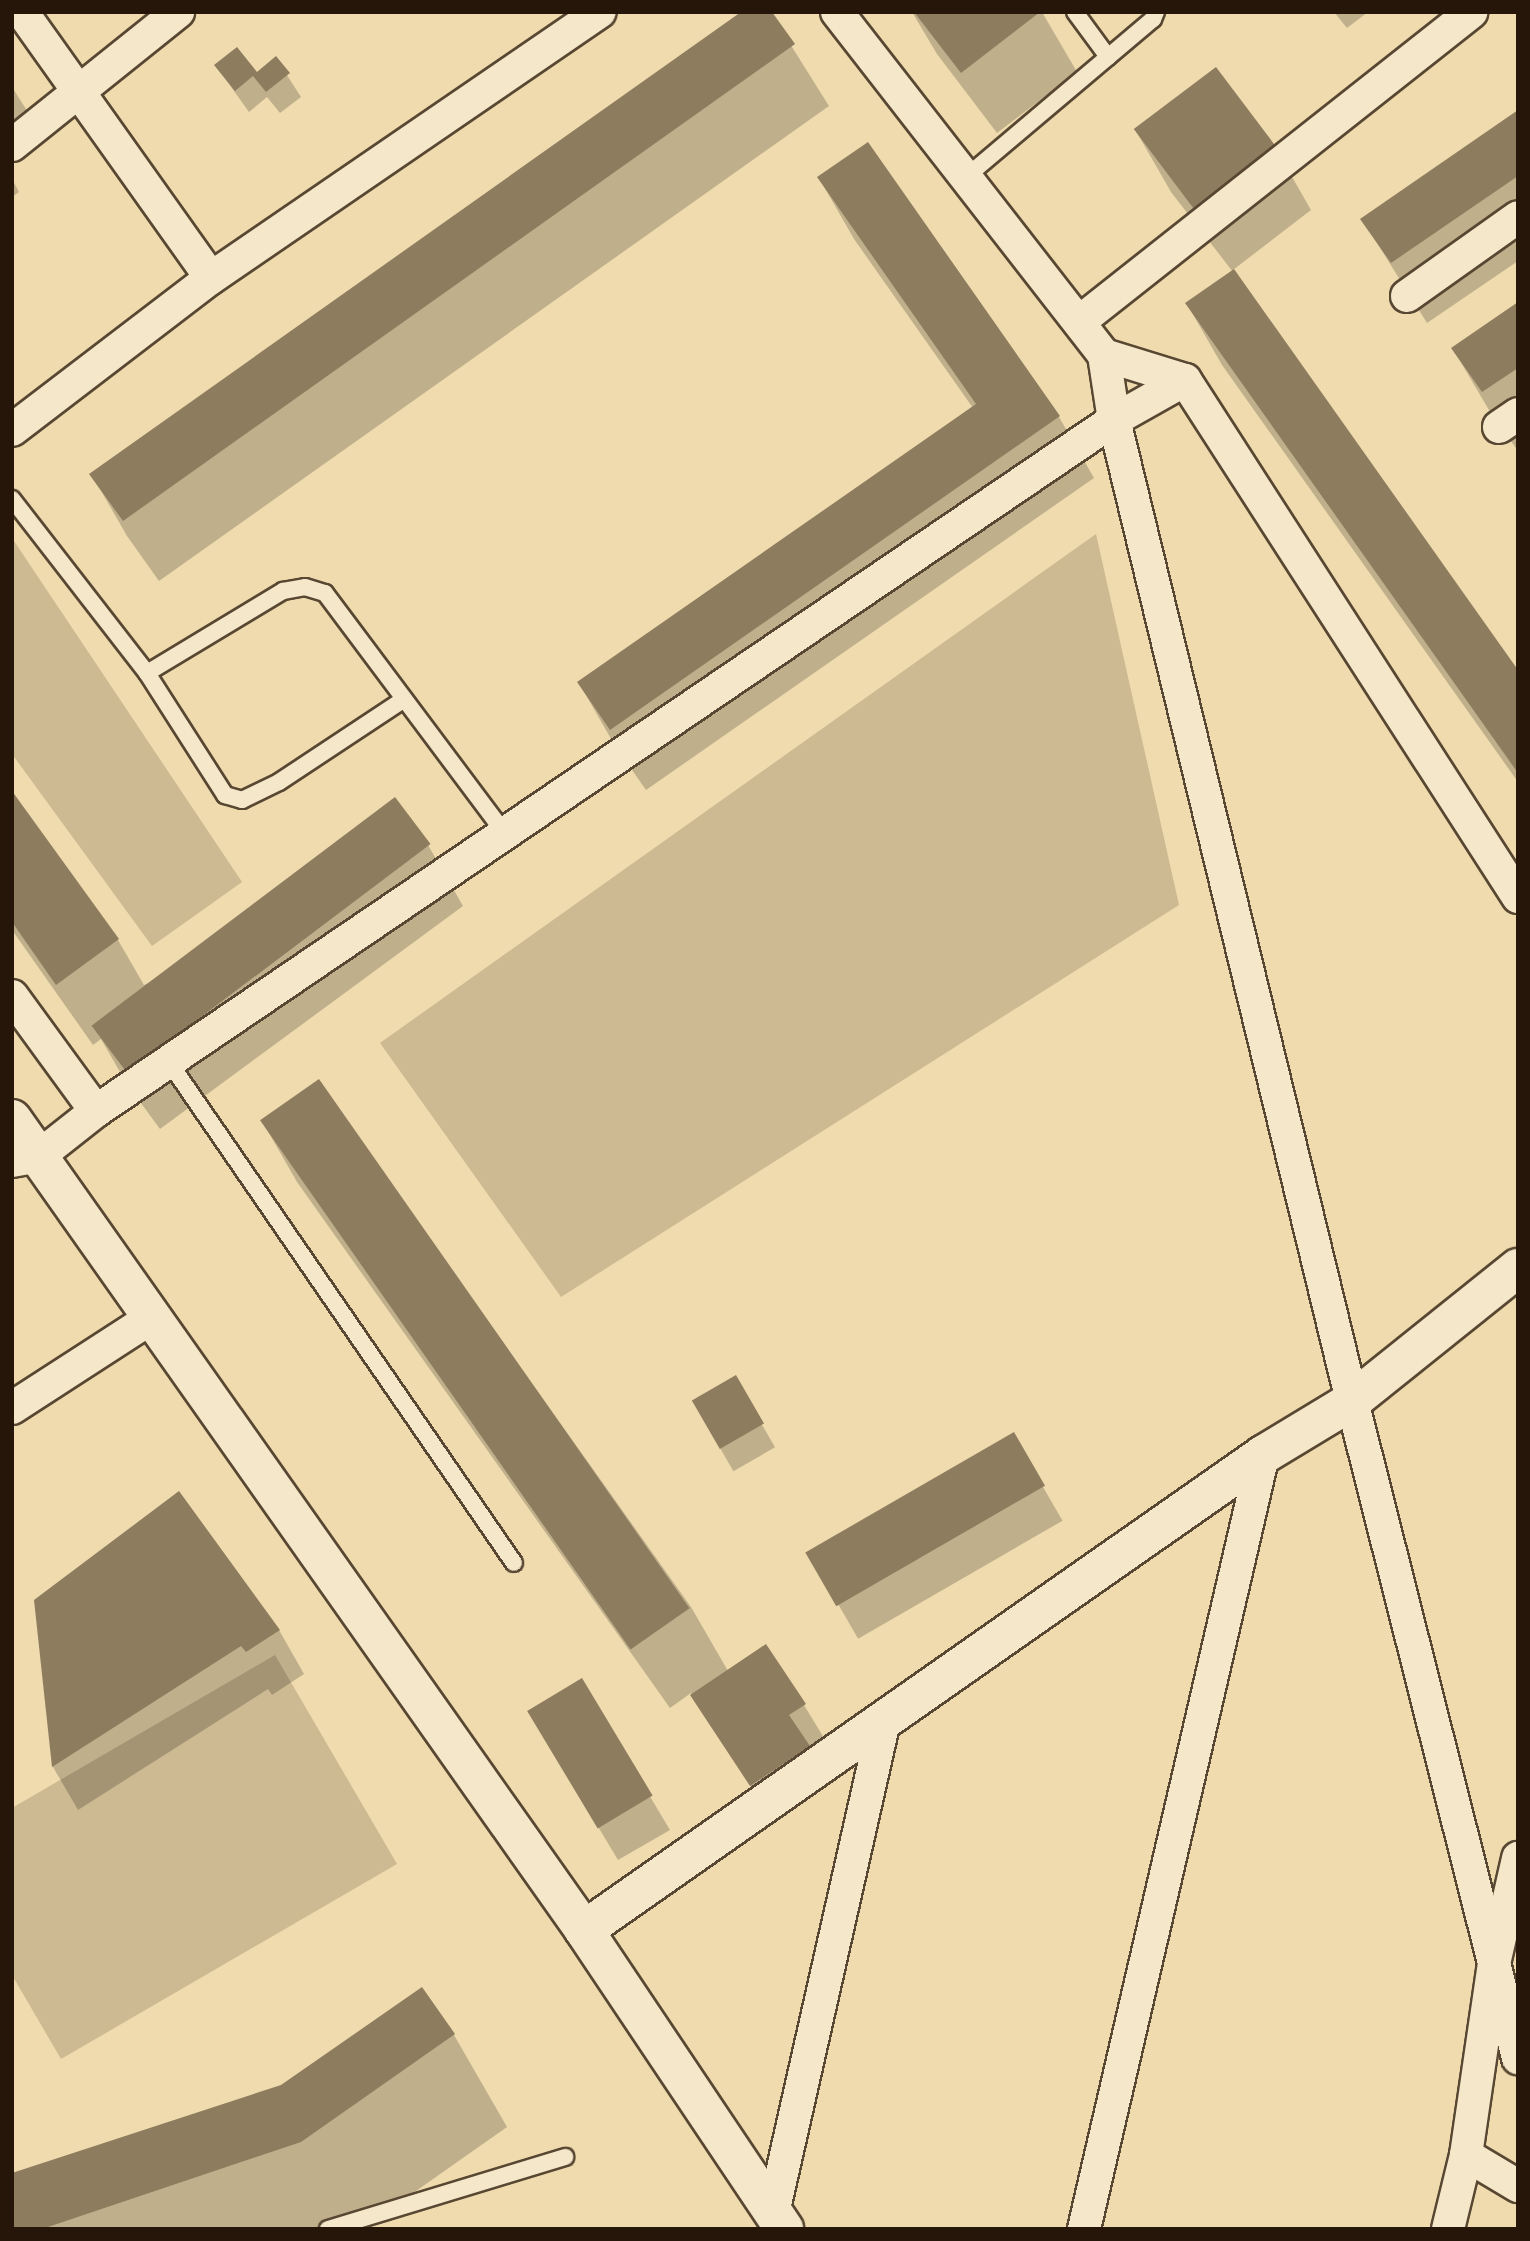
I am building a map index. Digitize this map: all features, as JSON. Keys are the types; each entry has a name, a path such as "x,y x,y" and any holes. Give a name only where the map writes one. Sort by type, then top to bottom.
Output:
{"main road":[{"path":"12,1119 25,1159 153,1315 584,1930 779,2221"},
{"path":"584,1930 1263,1455 1352,1401 1518,1268"}],"street":[{"path":"22,12 211,278"},
{"path":"12,145 178,12"},
{"path":"12,430 211,278 600,12"},
{"path":"838,12 1104,355 1114,419 1352,1401 1518,2058"},
{"path":"1079,322 1471,12"},
{"path":"1407,296 1518,217"},
{"path":"1104,355 1185,380 1518,897"},
{"path":"25,1159 1114,419 1185,380"},
{"path":"12,996 96,1111"},
{"path":"12,1408 153,1315"},
{"path":"1084,2229 1263,1455"},
{"path":"779,2221 884,1721"},
{"path":"1448,2229 1466,2155 1494,1965 1518,1858"},
{"path":"1466,2155 1518,2186"}],"lane":[{"path":"1074,12 1108,57"},
{"path":"966,177 1153,19 1156,12"},
{"path":"12,499 147,673 225,795 242,800 279,782 403,700"},
{"path":"147,673 284,591 305,587 324,593 505,834"},
{"path":"169,1062 514,1563"},
{"path":"328,2229 565,2157"}],"shaded area":[{"path":"1096,534 1179,905 561,1297 380,1043"},
{"path":"12,538 242,882 152,946 12,754"},
{"path":"275,1655 397,1864 61,2059 12,1975 12,1808"}],"building":[{"path":"741,12 772,12 795,44 123,521 89,474"},
{"path":"914,12 1040,12 961,73"},
{"path":"237,47 257,72 276,56 290,73 266,92 253,76 235,91 214,65"},
{"path":"1216,67 1277,148 1195,210 1134,129"},
{"path":"1518,110 1518,176 1391,263 1360,219"},
{"path":"868,142 1060,416 610,730 577,682 976,404 817,177"},
{"path":"1234,269 1518,670 1518,773 1185,303"},
{"path":"1518,302 1518,368 1482,392 1451,348"},
{"path":"12,791 119,939 56,985 12,922"},
{"path":"395,797 431,844 127,1073 92,1026"},
{"path":"319,1079 690,1608 631,1649 260,1120"},
{"path":"736,1375 764,1423 720,1449 692,1400"},
{"path":"1014,1432 1045,1486 836,1606 805,1552"},
{"path":"179,1491 280,1630 246,1652 241,1646 52,1767 34,1600"},
{"path":"766,1644 806,1704 789,1715 810,1746 750,1786 690,1695"},
{"path":"582,1678 653,1795 598,1828 527,1711"},
{"path":"422,1987 455,2034 301,2142 42,2229 12,2229 12,2173 281,2085"}]}
